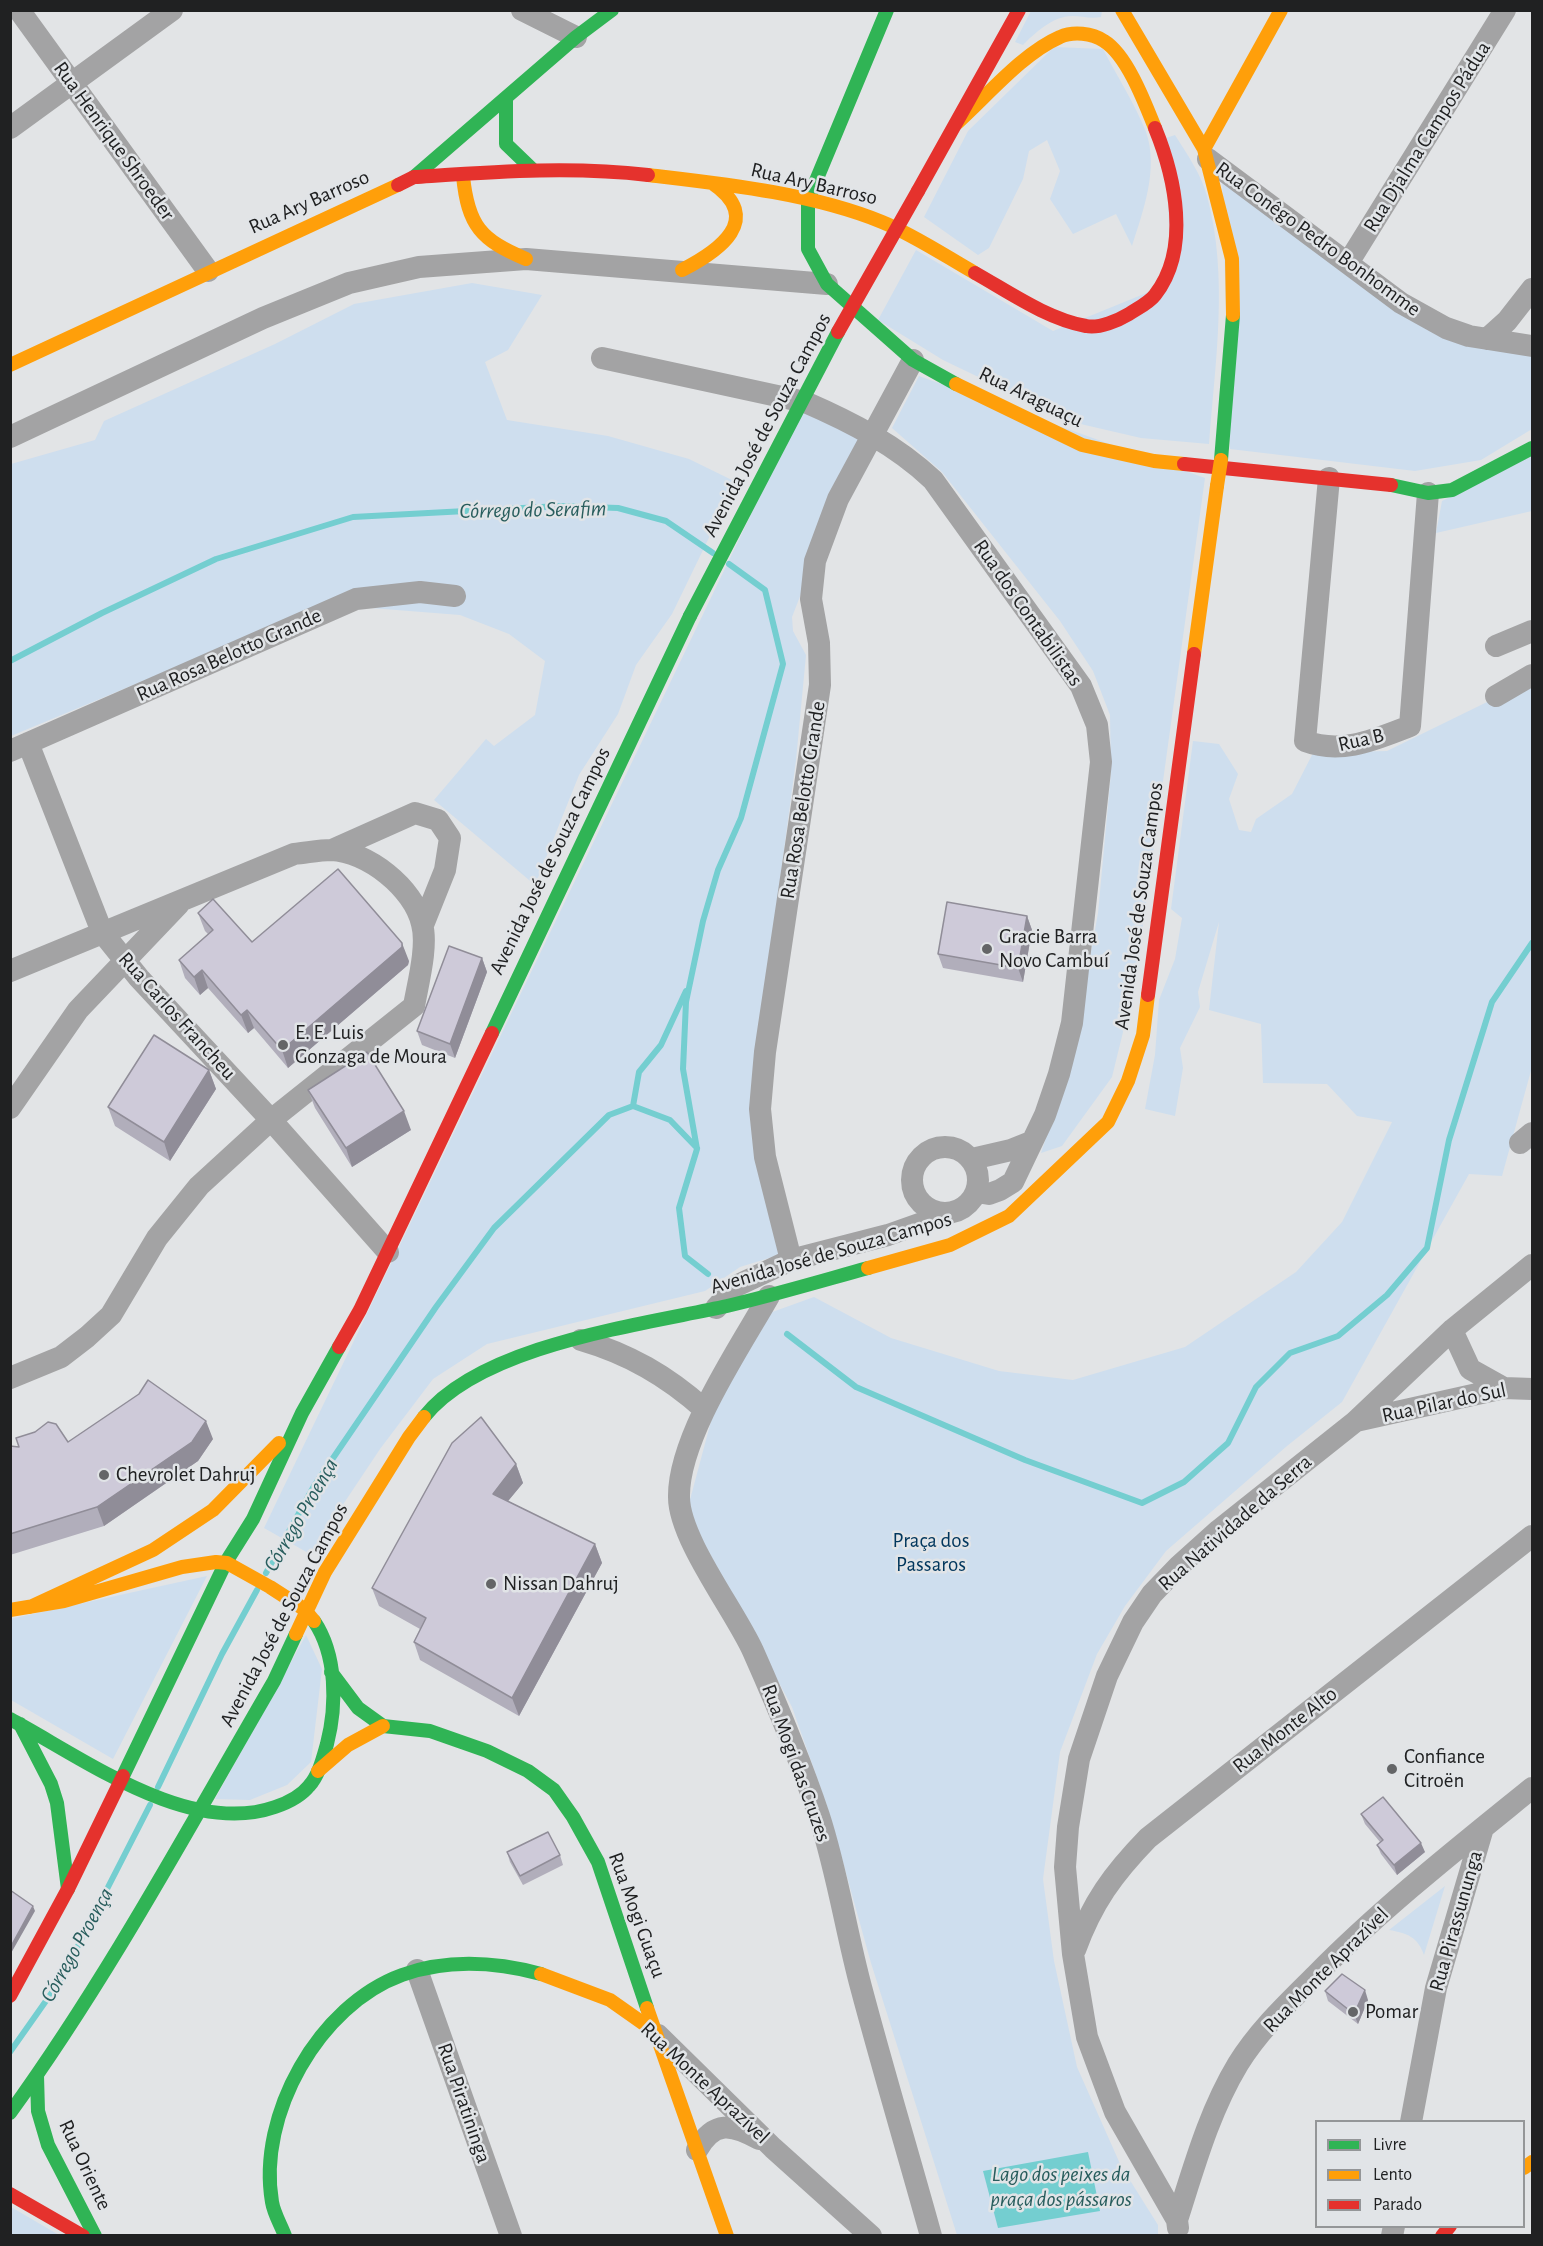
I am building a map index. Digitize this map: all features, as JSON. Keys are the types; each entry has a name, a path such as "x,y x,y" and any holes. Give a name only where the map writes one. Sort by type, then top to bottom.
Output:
{"main road":[{"path":"414,177 576,38 612,10"},
{"name":"Rua Araguaçu","path":"887,10 808,200 808,249 827,284 913,360 947,380 1082,445 1154,461 1378,482 1428,493 1452,490 1467,484 1533,448"},
{"name":"Avenida José de Souza Campos","path":"10,1996 129,1782 225,1562 258,1509 302,1413 360,1310 690,616 816,372 1019,10"},
{"path":"1206,154 1281,10"},
{"path":"1125,17 1132,76"},
{"name":"Avenida José de Souza Campos","path":"10,2113 37,2076 118,1949 274,1681 326,1572 409,1437 431,1409 466,1382 510,1359 579,1339 769,1296 950,1245 1009,1216 1108,1122 1128,1081 1143,1035 1221,460 1234,302 1232,259 1206,154 1125,17"},
{"name":"Rua Ary Barroso","path":"10,365 414,177 463,176 532,169 603,170 712,183 808,200 884,222 1041,310 1077,325 1088,327 1119,320 1156,294 1170,262 1178,229 1173,188 1158,135 1142,95 1114,50 1104,41 1085,33 1068,35 1048,42 955,124"},
{"path":"1142,95 1192,133"},
{"path":"506,100 506,144 532,169"},
{"path":"463,176 464,199 474,228 496,247 526,259"},
{"path":"682,270 719,251 732,236 737,211 730,195 712,183"},
{"path":"30,1607 153,1550 213,1510 279,1443 302,1413"},
{"path":"10,1610 76,1599 175,1569 225,1562 308,1612 321,1634 331,1672 333,1714 318,1771 308,1788 273,1809 227,1813 185,1806 129,1782 14,1723"},
{"name":"Rua Mogi Guaçu","path":"331,1672 358,1708 383,1726 430,1731 487,1751 528,1771 554,1790 573,1817 598,1862 654,2031 727,2235"},
{"path":"14,1723 48,1777 57,1803 68,1889"},
{"path":"318,1771 348,1745 383,1726"},
{"name":"Rua Monte Aprazível","path":"272,2201 272,2161 283,2106 300,2065 324,2029 347,2007 379,1984 434,1965 484,1962 532,1970 579,1986 616,2004 654,2031"},
{"name":"Rua Oriente","path":"37,2076 38,2110 48,2145 95,2235"},
{"name":"Rua Oriente","path":"10,2194 83,2235"},
{"path":"272,2201 285,2235"}],"street":[{"name":"Rua Henrique Shroeder","path":"19,10 208,271"},
{"path":"10,128 172,10"},
{"path":"522,10 576,38"},
{"name":"Rua Djalma Campos Pádua","path":"1348,263 1505,10"},
{"name":"Rua Conêgo Pedro Bonhomme","path":"1206,154 1401,303 1446,328 1469,336 1533,346"},
{"path":"10,437 262,318 349,283 419,267 526,259 682,270 755,279 827,284"},
{"path":"1487,339 1507,321 1533,289"},
{"name":"Rua dos Contabilistas","path":"602,358 795,399 836,416 908,456 933,480 1081,686 1097,725 1101,762 1072,1023 1045,1115 1013,1182 1000,1191 989,1194 977,1192"},
{"name":"Rua Rosa Belotto Grande","path":"791,1260 765,1157 760,1110 765,1052 820,685 819,643 811,599 815,561 838,499 913,360"},
{"name":"Rua B","path":"1329,478 1305,741 1318,746 1336,748 1368,742 1410,726 1428,493"},
{"name":"Rua Rosa Belotto Grande","path":"19,747 356,599 420,592 455,596"},
{"path":"1496,646 1533,631"},
{"path":"1496,696 1533,675"},
{"name":"Rua Carlos Francheu","path":"19,747 102,932 388,1252"},
{"path":"10,972 294,854 332,850 415,813 438,820 450,838 445,870 423,925 421,963 414,1006 271,1120 179,1209 157,1238 111,1315 61,1357 10,1378"},
{"path":"332,850 358,858 389,873 412,897 423,925"},
{"path":"10,1108 78,1010 127,962 185,899"},
{"path":"715,1309 736,1286 791,1260 888,1235 962,1209 977,1192 979,1181 972,1159 958,1149 947,1146 927,1152 918,1160 912,1179 914,1191 924,1206 934,1212 950,1213"},
{"path":"972,1159 1011,1150 1074,1153"},
{"path":"888,1235 924,1206"},
{"name":"Rua Natividade da Serra","path":"1073,1954 1065,1867 1068,1827 1079,1759 1107,1676 1133,1622 1152,1594 1219,1530 1356,1421 1452,1330 1533,1265"},
{"name":"Rua Mogi das Cruzes","path":"769,1296 704,1409 684,1467 679,1495 680,1512 715,1583 750,1644 780,1713 819,1817 862,1988 932,2235"},
{"path":"1452,1330 1470,1370 1504,1388"},
{"path":"579,1339 603,1346 655,1370 675,1383 704,1409"},
{"path":"1407,1374 1416,1397 1426,1408"},
{"name":"Rua Pilar do Sul","path":"1356,1421 1426,1408 1504,1388 1533,1389"},
{"name":"Rua Monte Alto","path":"1073,1954 1088,1916 1104,1889 1148,1838 1533,1536"},
{"name":"Rua Monte Aprazível","path":"1178,2228 1204,2135 1222,2095 1239,2064 1274,2016 1379,1915 1533,1788"},
{"name":"Rua Pirassununga","path":"1411,2120 1436,1988 1483,1828"},
{"path":"1073,1954 1087,2037 1116,2112 1178,2228"},
{"name":"Rua Piratininga","path":"417,1970 511,2235"},
{"name":"Rua Monte Aprazível","path":"654,2031 773,2148 871,2235"},
{"path":"697,2150 711,2131 723,2126 742,2130 773,2148"},
{"name":"Rua Monte Aprazível","path":"271,2235 272,2201"}],"green space":[{"path":"1031,11 1102,11 1101,17 1072,16 1051,22 1023,45 1015,42"},
{"path":"1054,47 1103,49 1146,132 1150,146 1150,175 1145,204 1132,246 1116,214 1073,234 1050,199 1060,171 1047,140 1029,151 1023,179 989,248 978,255 924,217 968,131"},
{"path":"1175,135 1201,180 1214,227 1219,289 1217,351 1209,444 1141,438 1072,422 943,360 878,320 916,250 1053,331 1171,283 1166,138"},
{"path":"1222,175 1415,319 1532,354 1532,429 1481,460 1415,471 1230,449"},
{"path":"472,283 542,295 508,350 485,362 507,420 608,436 689,459 736,482 672,614 636,665 618,714 579,775 535,885 434,800 486,739 494,746 535,715 545,661 509,634 460,615 371,608 347,596 11,736 11,464 95,440 104,421 275,344 354,304"},
{"path":"919,376 1205,478 1135,983 1112,1077 1062,1146 1041,1153 1072,1058 1098,913 1111,773 1110,715 1093,671 1060,621 942,472 892,428"},
{"path":"805,402 871,435 838,499 792,617 793,631 806,655 796,760 753,1082 779,1255 740,1267 705,1291 487,1344 433,1379 380,1449 310,1554 264,1528"},
{"path":"1532,456 1532,511 1436,533 1442,501"},
{"name":"Praça dos Passaros","path":"1532,680 1532,1067 1502,1176 1469,1174 1342,1402 1287,1446 1166,1551 1125,1606 1097,1654 1060,1752 1043,1879 1054,1961 1077,2067 1121,2166 1158,2225 1158,2235 957,2235 871,1963 829,1812 792,1707 687,1511 714,1410 764,1315 814,1297 891,1338 999,1371 1073,1380 1185,1347 1296,1272 1342,1222 1392,1122 1357,1116 1327,1084 1263,1083 1261,1024 1209,1010 1219,922 1198,992 1200,1007 1180,1048 1183,1068 1175,1116 1145,1109 1155,1055 1159,1000 1175,959 1182,918 1171,909 1193,741 1219,744 1238,774 1229,799 1239,830 1251,832 1256,819 1292,794 1313,753 1387,751"},
{"path":"207,1576 113,1759 11,1700 10,1619"},
{"path":"306,1635 322,1669 311,1762 287,1785 250,1800 215,1799"},
{"path":"1445,1886 1424,1955 1419,1944 1411,1937 1389,1930"},
{"path":"11,2207 59,2235 11,2235"}],"water":[{"name":"Lago dos peixes da praça dos pássaros","path":"1088,2152 1100,2211 998,2228 983,2171"}],"building":[{"path":"338,869 402,943 402,947 282,1050 247,1010 241,1015 202,970 194,977 179,960 213,930 198,913 213,899 252,942"},
{"name":"Gracie Barra Novo Cambuí","path":"947,902 1027,916 1018,968 938,954"},
{"path":"449,946 482,958 450,1044 417,1031"},
{"path":"154,1035 209,1070 164,1142 108,1107"},
{"path":"367,1052 404,1111 346,1148 308,1090"},
{"name":"Chevrolet Dahruj","path":"148,1380 206,1421 192,1442 97,1507 10,1534 10,1446 19,1447 16,1438 35,1432 48,1422 56,1424 68,1442 139,1394"},
{"name":"Nissan Dahruj","path":"481,1417 516,1464 493,1494 595,1544 512,1698 414,1642 426,1618 372,1588 452,1443"},
{"path":"1383,1797 1421,1843 1394,1865 1377,1845 1383,1840 1361,1814"},
{"path":"548,1832 560,1855 520,1876 507,1852"},
{"path":"10,1890 33,1906 10,1948"},
{"path":"1342,1974 1365,1990 1354,2014 1325,1991"}],"waterway":[{"name":"Córrego do Serafim","path":"10,661 102,613 216,559 353,517 560,506 618,508 666,521 713,553"},
{"name":"Córrego do Serafim","path":"708,1274 685,1256 679,1208 697,1149 683,1069 686,1002 703,921 718,870 741,818 783,664 765,590 729,564"},
{"path":"787,1334 856,1387 1025,1460 1142,1503 1184,1482 1228,1443 1256,1387 1290,1353 1338,1336 1387,1295 1427,1248 1449,1140 1492,1002 1532,943"},
{"name":"Córrego do Serafim","path":"633,1106 639,1072 661,1045 686,991"},
{"name":"Córrego Proença","path":"266,1573 314,1486 436,1307 494,1228 609,1115 633,1106 670,1120 697,1148"},
{"name":"Córrego Proença","path":"158,1787 222,1654 257,1590"},
{"name":"Córrego Proença","path":"10,2052 60,1981 150,1805"}],"traffic: fast":[{"path":"414,177 576,37 612,10"},
{"path":"887,10 808,200 808,249 827,284 913,360 956,384"},
{"path":"506,100 506,144 532,169"},
{"path":"1221,460 1233,315"},
{"path":"690,616 838,332"},
{"path":"1391,485 1428,493 1452,490 1532,448"},
{"path":"492,1033 690,616"},
{"path":"424,1417 450,1392 483,1372 522,1355 608,1330 727,1306 868,1268"},
{"path":"123,1776 226,1562 253,1519 302,1413 339,1347"},
{"path":"10,1719 103,1772 173,1803 208,1811 242,1813 275,1807 306,1790 318,1772 327,1744 332,1713 333,1681 327,1649 314,1621"},
{"path":"10,2113 115,1955 274,1681 296,1634"},
{"path":"331,1672 358,1708 383,1726 430,1731 487,1751 528,1771 554,1790 573,1817 598,1862 647,2008"},
{"path":"20,1724 51,1784 57,1803 68,1889"},
{"path":"285,2236 272,2202 270,2168 274,2134 285,2100 300,2067 320,2037 345,2011 372,1990 402,1975 436,1966 489,1965 541,1974"},
{"path":"37,2076 38,2111 48,2145 95,2236"}],"traffic: slow":[{"path":"1122,10 1204,149 1232,259 1233,315"},
{"path":"1204,149 1281,10"},
{"path":"957,123 1033,53 1060,37 1076,34 1099,38 1120,57 1134,80 1155,128"},
{"path":"648,175 767,191 855,212 906,233 975,273"},
{"path":"463,176 469,207 480,229 498,245 526,259"},
{"path":"682,270 722,244 731,233 736,221 735,209 727,196 712,183"},
{"path":"10,365 398,185"},
{"path":"956,384 1082,445 1154,461 1184,464"},
{"path":"1217,486 1221,460"},
{"path":"1194,654 1217,486"},
{"path":"868,1268 950,1245 1009,1216 1108,1122 1128,1081 1143,1035 1148,995"},
{"path":"296,1634 325,1572 409,1437 424,1417"},
{"path":"30,1607 153,1550 213,1510 279,1443"},
{"path":"10,1610 64,1601 182,1567 216,1562 227,1563 270,1587 304,1609 314,1621"},
{"path":"318,1771 348,1745 383,1726"},
{"path":"541,1974 610,2000 654,2031"},
{"path":"647,2008 727,2236"},
{"path":"1525,2167 1532,2162"}],"traffic: jam":[{"path":"918,191 1019,10"},
{"path":"975,273 1043,311 1091,327 1114,321 1150,300 1166,277 1173,256 1176,235 1173,190 1155,128"},
{"path":"398,185 414,177 502,172 560,170 648,175"},
{"path":"838,332 918,191"},
{"path":"1184,464 1391,485"},
{"path":"1148,995 1194,654"},
{"path":"339,1347 360,1310 492,1033"},
{"path":"10,1996 68,1889 123,1776"},
{"path":"10,2194 83,2236"},
{"path":"1442,2236 1448,2228"}],"place":[{"name":"Gracie Barra Novo Cambuí","path":"987,949"},
{"name":"E. E. Luis Gonzaga de Moura","path":"283,1045"},
{"name":"Chevrolet Dahruj","path":"104,1475"},
{"name":"Nissan Dahruj","path":"491,1584"},
{"name":"Confiance Citroën","path":"1392,1769"},
{"name":"Pomar","path":"1353,2012"}]}
